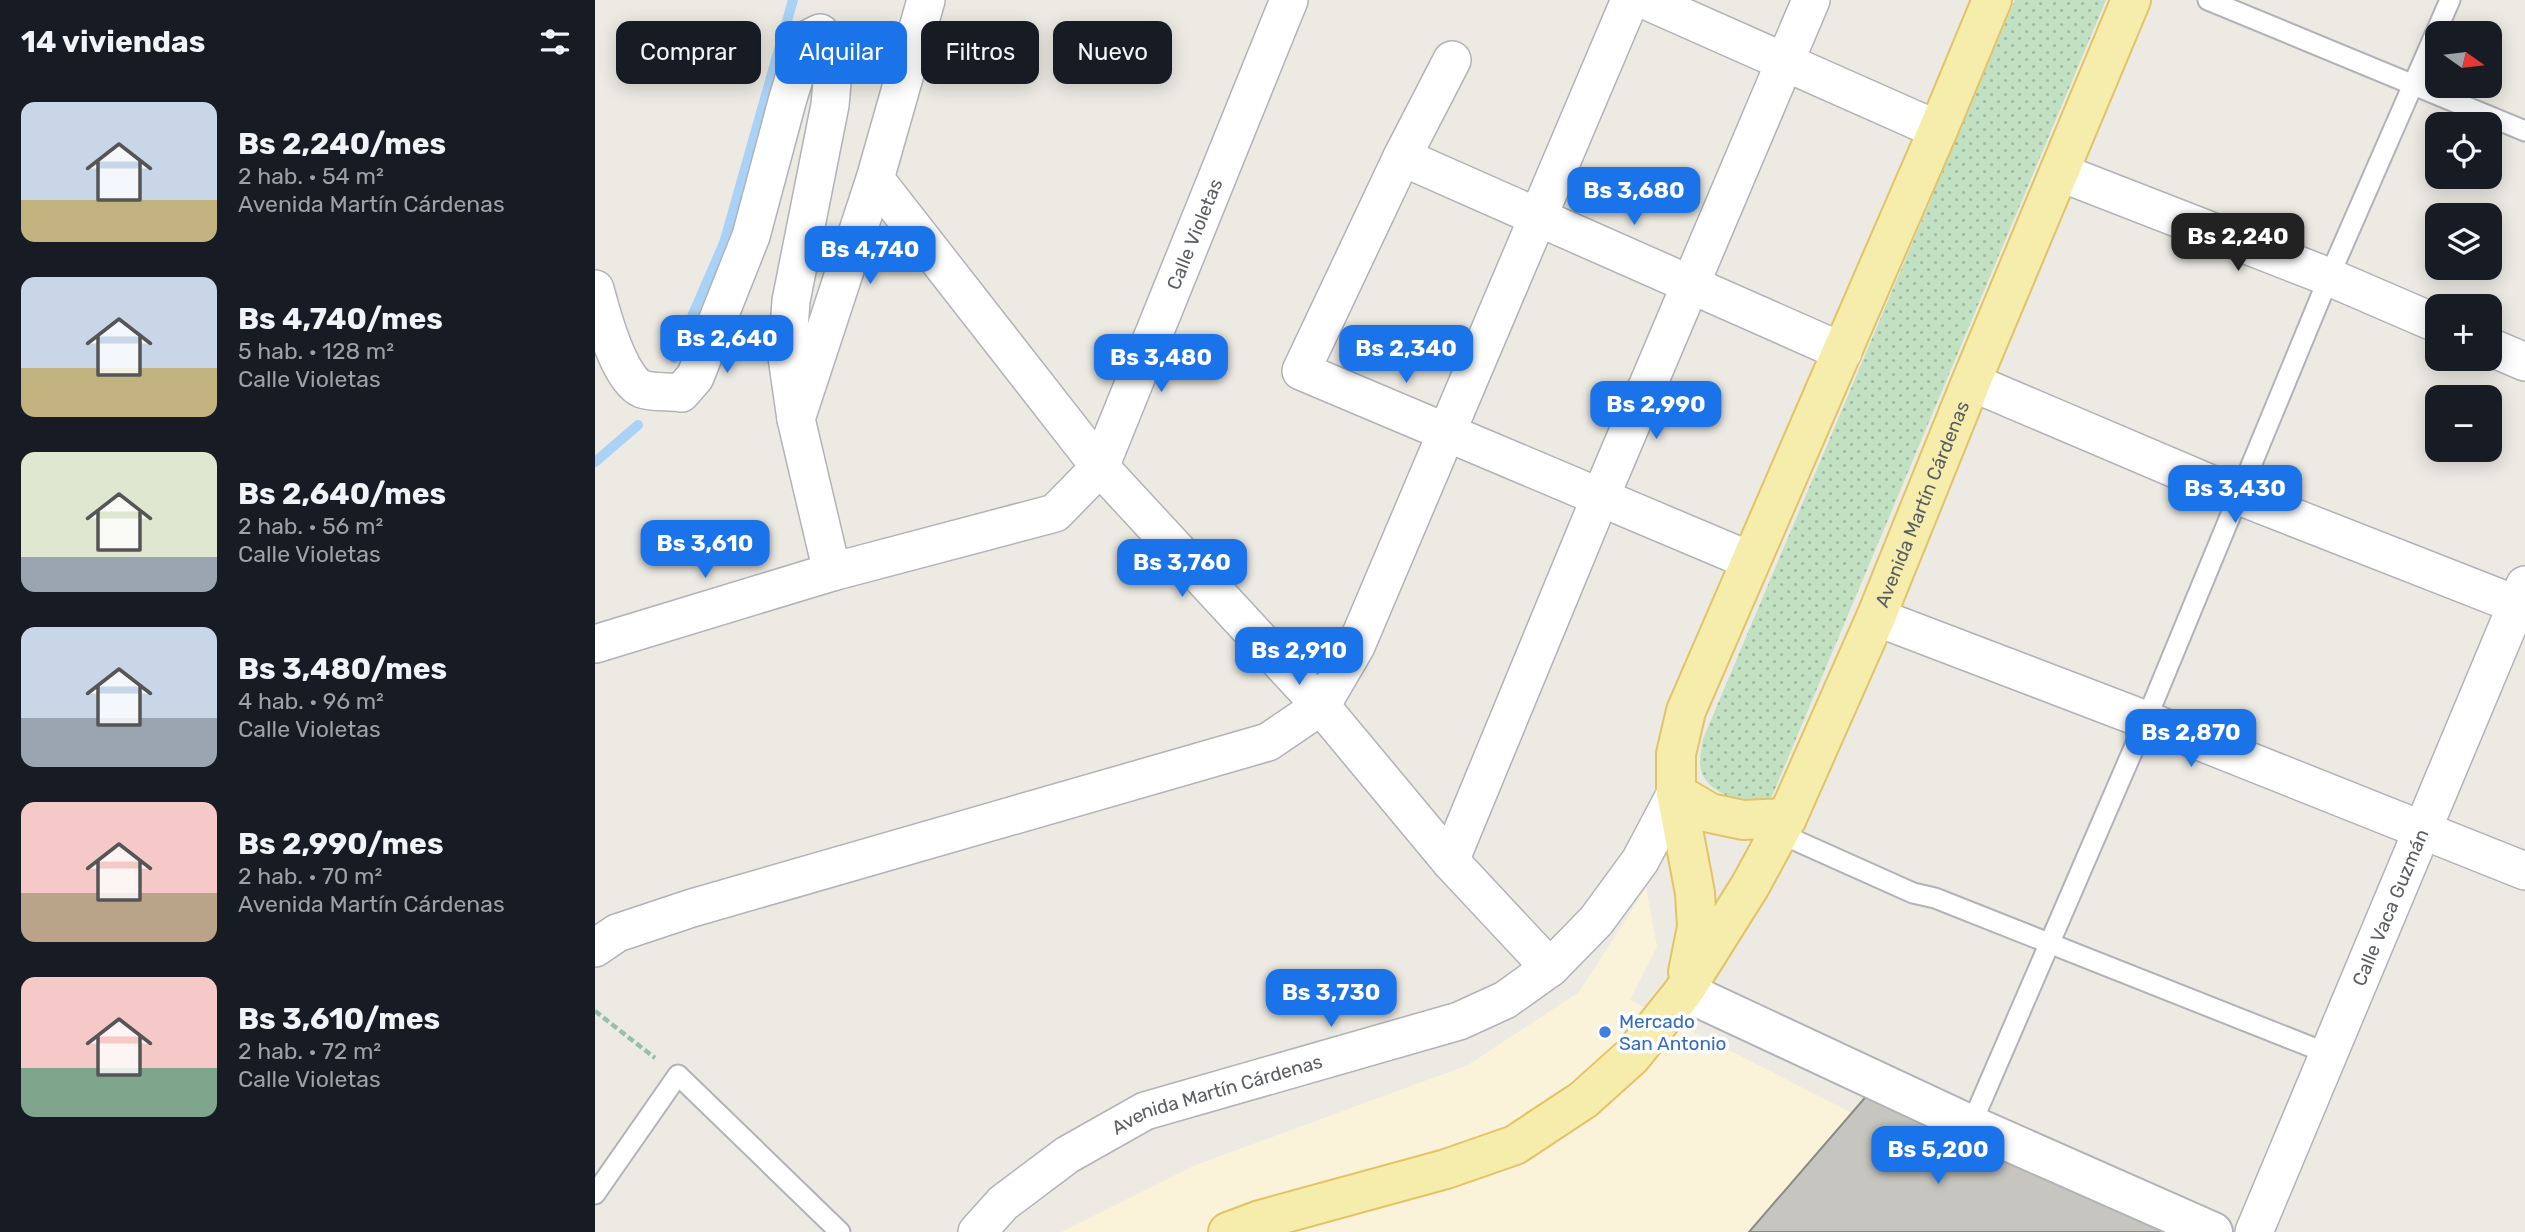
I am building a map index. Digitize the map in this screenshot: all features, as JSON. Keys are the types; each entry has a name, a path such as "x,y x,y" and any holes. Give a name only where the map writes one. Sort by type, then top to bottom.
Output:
{"main road":[{"name":"Avenida Martín Cárdenas","path":"1684,991 1697,927 1695,893 1677,793 1676,754 1686,711 1843,352 1992,0"},
{"name":"Avenida Martín Cárdenas","path":"1228,1232 1261,1220 1446,1169 1515,1144 1583,1100 1632,1056 1684,991 1750,887 1783,826 1876,617 2131,0"},
{"path":"1677,793 1710,813 1783,826"}],"street":[{"path":"796,419 875,179 926,0"},
{"name":"Calle Violetas","path":"595,644 832,572 1055,513 1100,467 1289,0"},
{"path":"595,948 617,933 692,908 1268,742 1321,706 1356,646 1630,0"},
{"path":"1645,0 1938,130"},
{"path":"1450,862 1600,498 1811,0"},
{"path":"595,289 603,320 628,377 641,388 681,393 695,377 751,236 806,40 820,33 835,49 830,105 791,300 787,357 796,419 832,572"},
{"path":"1452,60 1402,157 1301,371 1751,561"},
{"path":"1402,157 1843,352"},
{"path":"2059,172 2329,277 2425,318"},
{"path":"875,179 1100,467 1321,706 1450,862 1550,968"},
{"path":"2502,352 2525,362"},
{"path":"1971,382 2239,496 2522,599"},
{"name":"Calle Vaca Guzmán","path":"2254,1232 2522,599"},
{"path":"1876,617 2146,720 2525,871"},
{"name":"Avenida Martín Cárdenas","path":"977,1232 1003,1203 1067,1155 1145,1111 1459,1021 1504,1000 1550,968 1596,921 1640,862 1677,793"},
{"path":"1684,991 1971,1125 2213,1232"}],"lane":[{"path":"2208,0 2525,131"},
{"path":"1971,1125 2146,720 2329,277 2449,0"},
{"path":"1783,826 1913,893 1935,898 2329,1054"},
{"path":"595,1194 678,1075 840,1232"}],"path":[{"path":"595,1012 678,1075"}],"shaded area":[{"name":"Mercado San Antonio","path":"1646,888 1657,947 1630,1000 1860,1117 1761,1232 1061,1232 1193,1166 1468,1065 1579,992"}],"green space":[{"path":"2015,0 2106,0 1772,796 1758,809 1721,793 1706,780 1701,772 1700,762 1703,739"}],"building":[{"path":"1869,1093 2195,1232 1749,1232"}],"waterway":[{"path":"674,358 724,243 793,0"},
{"path":"595,462 638,425"}],"place":[{"name":"Mercado San Antonio","path":"1605,1032"}]}
